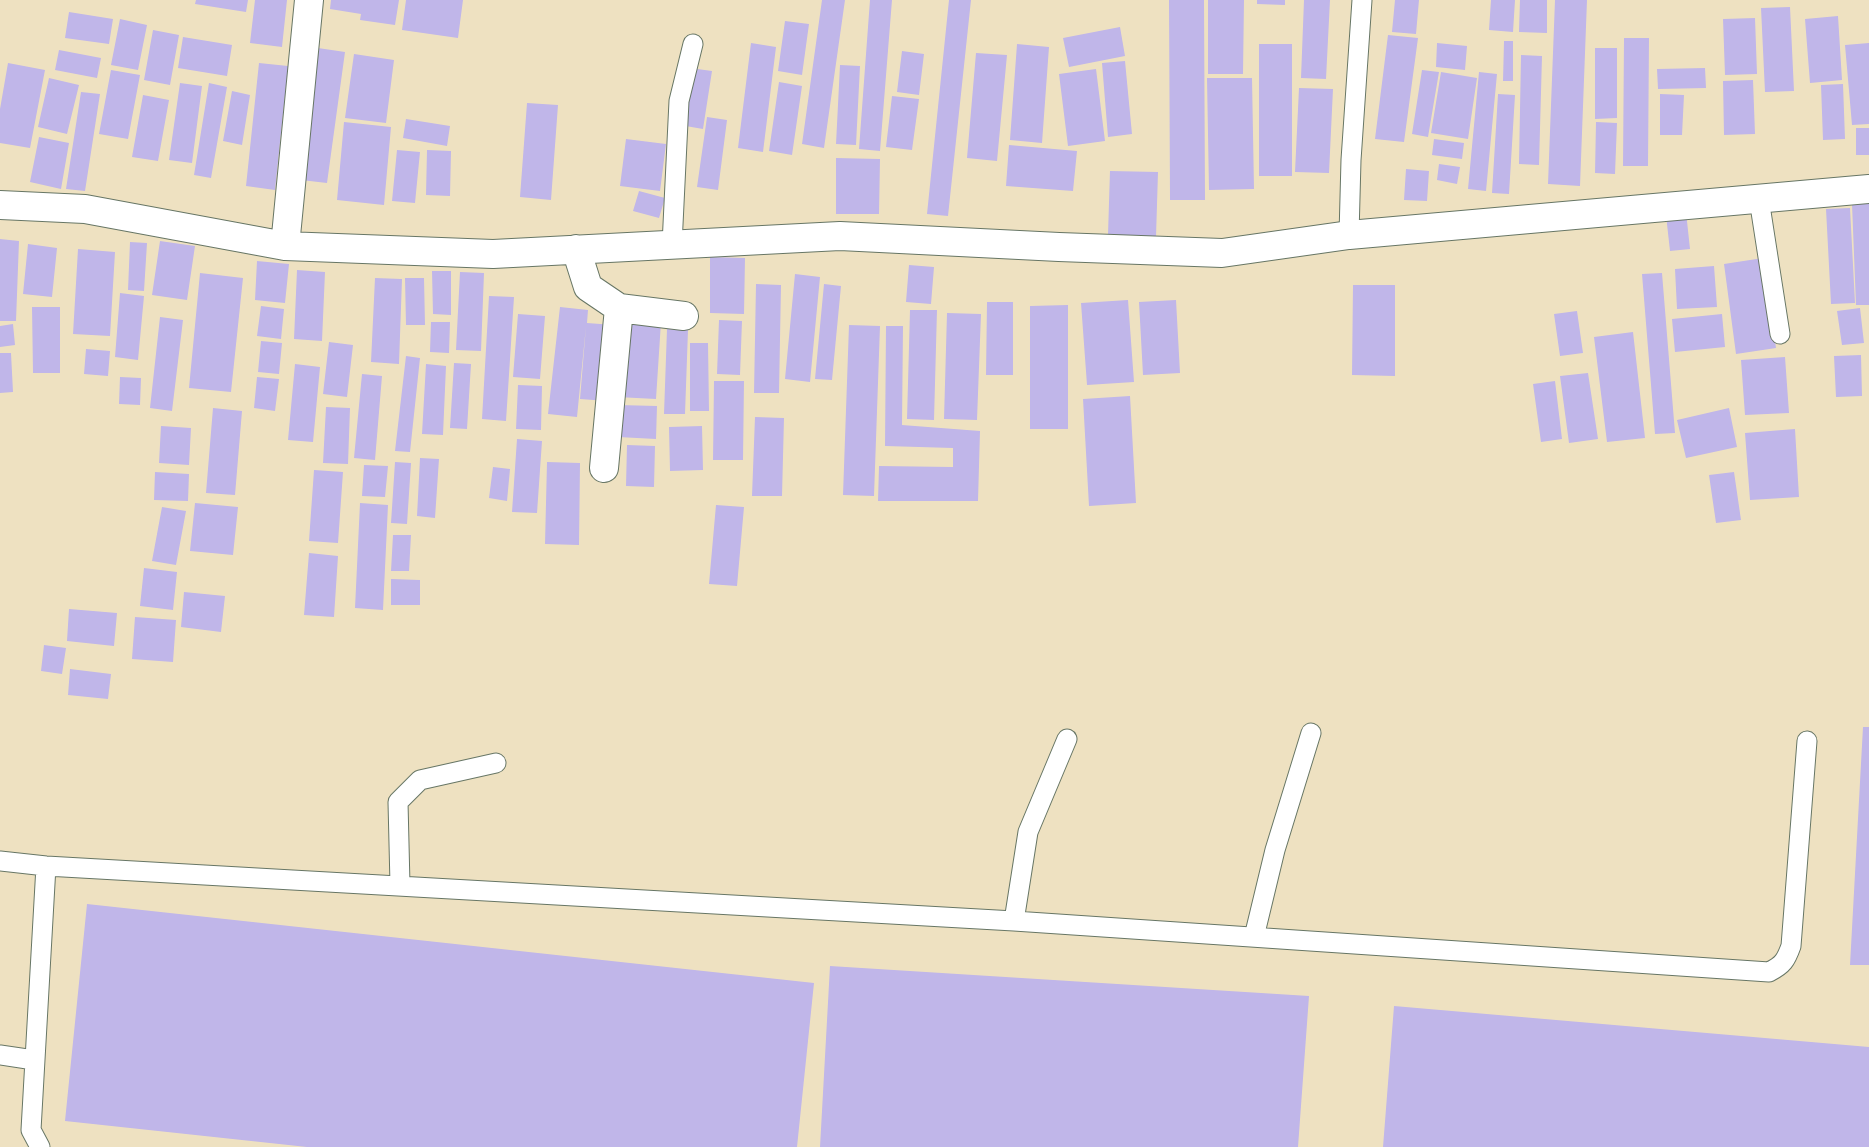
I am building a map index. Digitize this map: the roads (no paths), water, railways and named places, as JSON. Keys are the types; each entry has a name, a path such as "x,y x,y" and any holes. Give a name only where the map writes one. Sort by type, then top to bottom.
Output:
{"street":[{"path":"285,246 309,0"},
{"path":"0,205 85,209 285,246 493,254 840,236 1059,247 1222,252 1349,235 1869,189"},
{"path":"576,249 588,287 619,308 684,316"},
{"path":"604,468 619,308"}],"lane":[{"path":"1349,235 1351,160 1362,0"},
{"path":"672,244 679,102 693,44"},
{"path":"1759,199 1780,334"},
{"path":"1254,937 1275,850 1311,733"},
{"path":"1014,921 1028,832 1066,739"},
{"path":"0,860 46,866 1014,921 1769,972 1779,967 1786,960 1791,946 1807,741"},
{"path":"400,885 398,802 420,780 496,763"},
{"path":"40,1147 31,1130 46,866"},
{"path":"0,1055 34,1060"}]}
